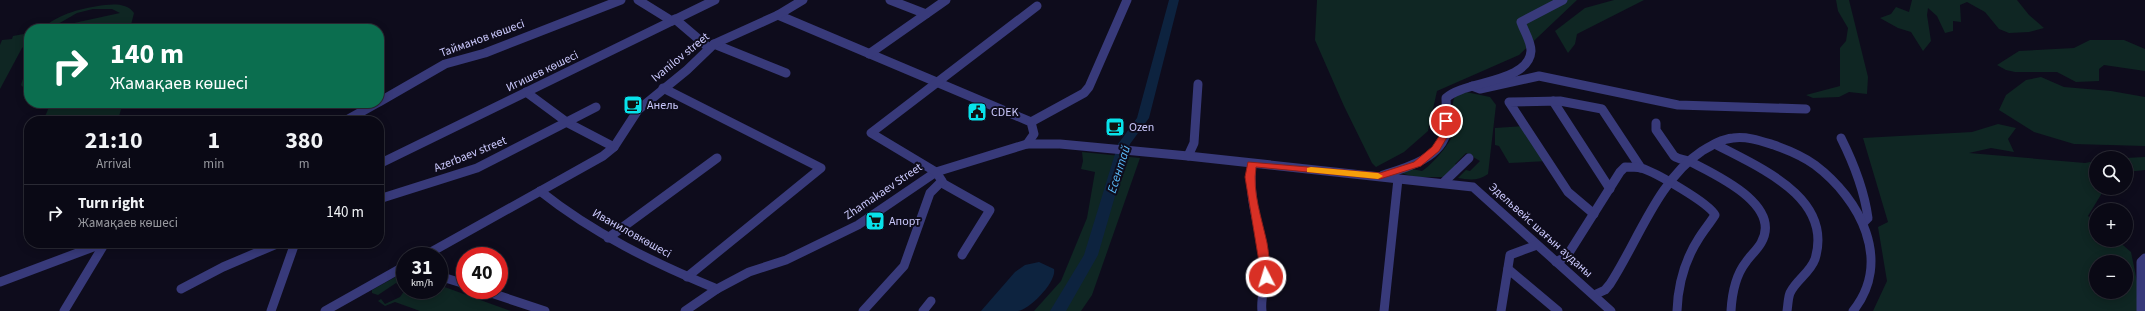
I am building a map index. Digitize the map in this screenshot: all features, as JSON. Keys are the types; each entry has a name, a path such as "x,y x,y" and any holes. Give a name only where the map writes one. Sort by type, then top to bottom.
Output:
{"street":[{"name":"Тайманов көшесі","path":"384,99 445,64 485,53 621,0"},
{"path":"638,0 674,20 711,46 786,74"},
{"name":"Игишев көшесі","path":"384,162 715,0"},
{"name":"Ivanilov street","path":"440,247 603,156 614,146 638,110 663,88 687,70 711,46 778,15 803,0"},
{"path":"890,0 926,14"},
{"path":"869,54 946,0"},
{"path":"1031,122 1084,93 1089,88 1127,0"},
{"path":"1380,176 1418,164 1436,149 1446,132 1446,98 1452,92 1516,73 1527,64 1531,52 1521,22 1526,18 1563,0"},
{"path":"962,255 989,209 942,182 936,172 871,134 1037,6"},
{"path":"778,15 1031,122 1034,129 1034,136 1027,144"},
{"path":"1472,86 1480,89 1539,76 1678,105 1806,109"},
{"path":"1188,156 1194,143 1198,84"},
{"path":"663,88 821,168 687,277"},
{"path":"526,92 568,123 583,132 614,146"},
{"path":"1552,101 1610,189"},
{"path":"1594,214 1568,192 1509,102 1552,101 1602,109 1641,168"},
{"name":"Azerbaev street","path":"384,198 477,168 568,123 596,107"},
{"name":"Тайманов көшесі","path":"354,116 368,108"},
{"path":"1656,123 1656,130 1674,156 1678,159 1689,162 1747,195 1763,213 1765,233 1761,242 1741,268 1735,284 1731,311"},
{"path":"1594,296 1605,290 1610,284 1669,183 1689,162 1715,144 1727,138 1749,139 1767,142 1793,152 1814,165 1835,183 1855,207 1863,223 1872,255 1869,281 1865,294 1853,311"},
{"path":"1841,138 1860,175 1866,195 1868,218 1863,223"},
{"name":"Zhamakaev Street","path":"685,311 717,289 749,272 786,260 858,225 936,172 1027,144 1060,144 1109,150 1188,156 1252,164"},
{"path":"1715,144 1777,177 1790,186 1806,203 1817,226 1815,259 1790,294 1787,311"},
{"path":"1556,262 1567,256 1632,156"},
{"path":"608,238 717,158"},
{"path":"1443,183 1469,158"},
{"path":"1252,164 1250,177 1252,196 1266,269 1266,277 1260,295 1262,311"},
{"name":"Эдельвейс шағын ауданы","path":"1252,164 1380,176 1473,187 1611,311"},
{"path":"1625,167 1641,168 1708,204 1715,215 1696,241 1685,262 1678,284 1677,311"},
{"path":"1384,311 1398,179"},
{"path":"863,311 904,266 930,193 942,182"},
{"name":"Иваниловкөшесі","path":"540,191 552,202 608,238 645,258 717,289"},
{"path":"1501,311 1510,255 1537,245"},
{"path":"0,282 92,248"},
{"path":"64,311 102,248"},
{"path":"181,289 223,267 267,248"},
{"path":"270,311 293,248"},
{"path":"2141,311 2141,262 2145,258"},
{"path":"1508,269 1554,309"},
{"path":"325,311 396,271"},
{"path":"508,299 545,311"},
{"path":"923,311 931,301"}],"green space":[{"path":"1317,0 1577,0 1519,55 1437,91 1428,131 1404,152 1376,167 1372,163 1344,106 1315,40"},
{"path":"1614,0 1644,0 1577,34 1575,44 1568,53 1555,31 1585,8"},
{"path":"1836,0 1849,0 1868,77 1867,94 1849,92 1839,97 1813,98 1806,95 1840,86 1840,48 1846,41 1848,28 1838,11"},
{"path":"1912,0 2017,0 2029,15 2044,28 2029,32 2009,33 1999,29 1985,12 1967,2 1960,5 1961,22 1953,21 1953,31 1945,33 1937,16 1928,8 1927,15 1931,41 1923,51 1911,32 1898,28 1880,18 1891,14 1896,7 1909,12"},
{"path":"117,5 125,6 134,13 131,24 69,24 120,13 112,9 93,9 77,13 58,24 48,24 64,15 97,6"},
{"path":"24,34 24,46 0,89 0,45 2,40 12,39 13,36"},
{"path":"2090,40 2124,40 2145,49 2145,71 2104,65 2099,69 2099,81 2076,82 2057,72 2015,72 2006,70 1997,65 2019,51 2074,48"},
{"path":"24,76 24,88 21,85"},
{"path":"2041,77 2064,87 2111,91 2145,97 2145,146 2074,144 2034,132 1999,110 2006,95 2026,80"},
{"path":"1466,92 1490,97 1496,105 1488,174 1481,178 1474,179 1458,178 1466,170 1470,171 1480,161 1466,153 1455,164 1459,166 1446,177 1416,177 1400,173 1412,169 1422,171 1442,152 1455,129 1453,107 1454,99 1456,95"},
{"path":"49,108 121,108 119,116 45,116"},
{"path":"1998,124 2016,128 2008,139 2014,152 1991,148 1969,153 2089,162 2089,195 2101,195 2096,203 2089,203 2089,247 2125,247 2131,252 2132,255 2089,255 2089,299 2133,299 2133,262 2143,311 1873,311 1887,281 1878,227 1888,222 1863,138 1972,132"},
{"path":"1525,126 1548,161 1509,163 1499,146 1495,145 1495,128"},
{"path":"1082,152 1140,158 1092,295 1081,311 1034,311 1061,281 1087,218 1095,172 1081,169 1083,161"},
{"path":"2145,157 2145,170 2133,171 2133,158"},
{"path":"396,277 396,283 378,295 372,293 372,290"},
{"path":"448,288 456,291 456,299 478,299 511,311 420,311 395,302 385,306 378,301 381,299 385,304 396,299 448,299"}],"water":[{"path":"1039,262 1054,269 1054,274 1047,288 1035,301 1029,306 1018,311 981,311 1015,272 1025,265"}],"waterway":[{"name":"Есентай","path":"1058,311 1091,255 1124,144 1143,118 1174,0"}],"slow traffic":[{"path":"1311,170 1378,176"}],"place":[{"name":"Анель","path":"633,105"},
{"name":"CDEK","path":"977,112"},
{"name":"Ozen","path":"1115,127"},
{"name":"Апорт","path":"875,221"}],"route":[{"path":"1266,277 1262,245 1252,196 1250,177 1252,164 1380,176 1418,164 1436,149 1446,132 1446,121"}]}
